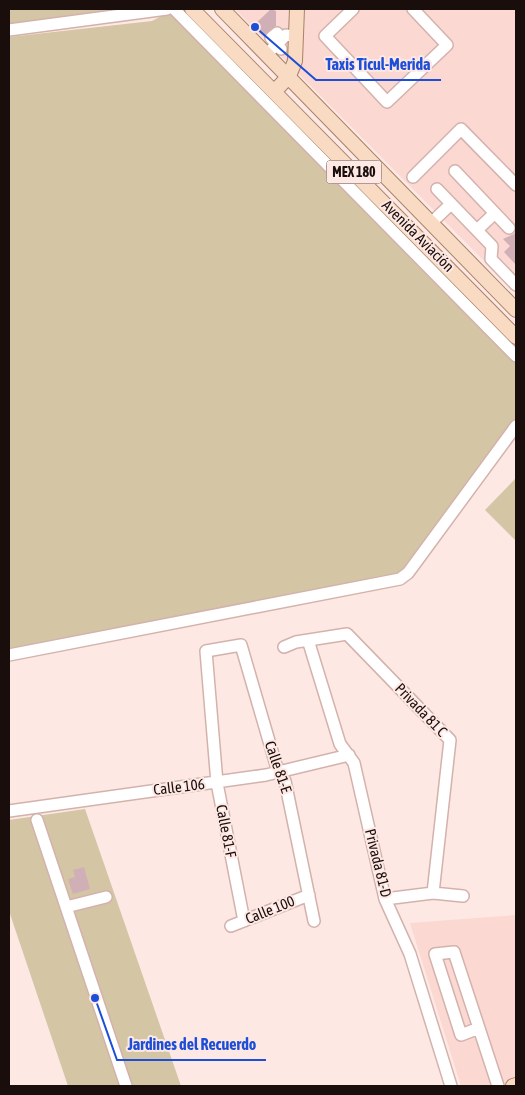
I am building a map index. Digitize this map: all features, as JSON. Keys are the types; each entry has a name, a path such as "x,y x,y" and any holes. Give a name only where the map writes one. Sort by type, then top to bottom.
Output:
{"main road":[{"name":"Avenida Aviación","path":"192,9 516,337"},
{"name":"Avenida Aviación","path":"222,9 280,44 289,76 516,310"},
{"path":"274,92 289,76 295,61 280,44 297,9"}],"street":[{"path":"9,30 167,9"},
{"path":"174,9 516,356"},
{"path":"353,9 325,36 388,102 447,45 413,9"},
{"path":"413,176 461,129 516,185"},
{"path":"455,171 509,228"},
{"path":"437,189 492,246 491,259 516,285"},
{"path":"431,223 451,204"},
{"path":"477,230 495,213"},
{"path":"9,656 400,580 408,573 516,426"},
{"name":"Privada 81 C","path":"308,640 347,634 450,740 433,893"},
{"path":"284,647 308,640"},
{"name":"Privada 81-D","path":"308,640 340,744 354,764 385,899 410,954 451,1086"},
{"name":"Calle 81-E","path":"206,651 241,645 276,765 286,781 314,921"},
{"name":"Calle 81-F","path":"206,651 216,783 244,921"},
{"name":"Calle 106","path":"9,811 216,783 281,772 349,755"},
{"path":"37,820 126,1086"},
{"path":"385,899 433,893 463,896"},
{"name":"Calle 100","path":"231,926 309,895"},
{"path":"66,908 106,897"},
{"path":"479,1028 460,1034 435,954 454,952 479,1028 498,1086"}],"shaded area":[{"path":"9,9 153,9 9,28"},
{"path":"235,9 516,9 516,293 282,57"},
{"path":"171,11 516,361 516,423 404,576 9,654 9,37 152,21"},
{"path":"516,478 516,541 485,510"},
{"path":"85,809 181,1086 68,1086 9,911 9,820"},
{"path":"516,915 516,1084 509,1086 461,1086 410,923"}],"building":[{"path":"271,9 276,11 276,26 264,35 254,25"},
{"path":"516,230 516,265 504,252 510,246 503,239 514,234"},
{"path":"84,867 90,889 73,894 68,879 75,877 73,870"}],"place":[{"name":"Taxis Ticul-Merida","path":"255,27"},
{"name":"Jardines del Recuerdo","path":"95,998"}]}
